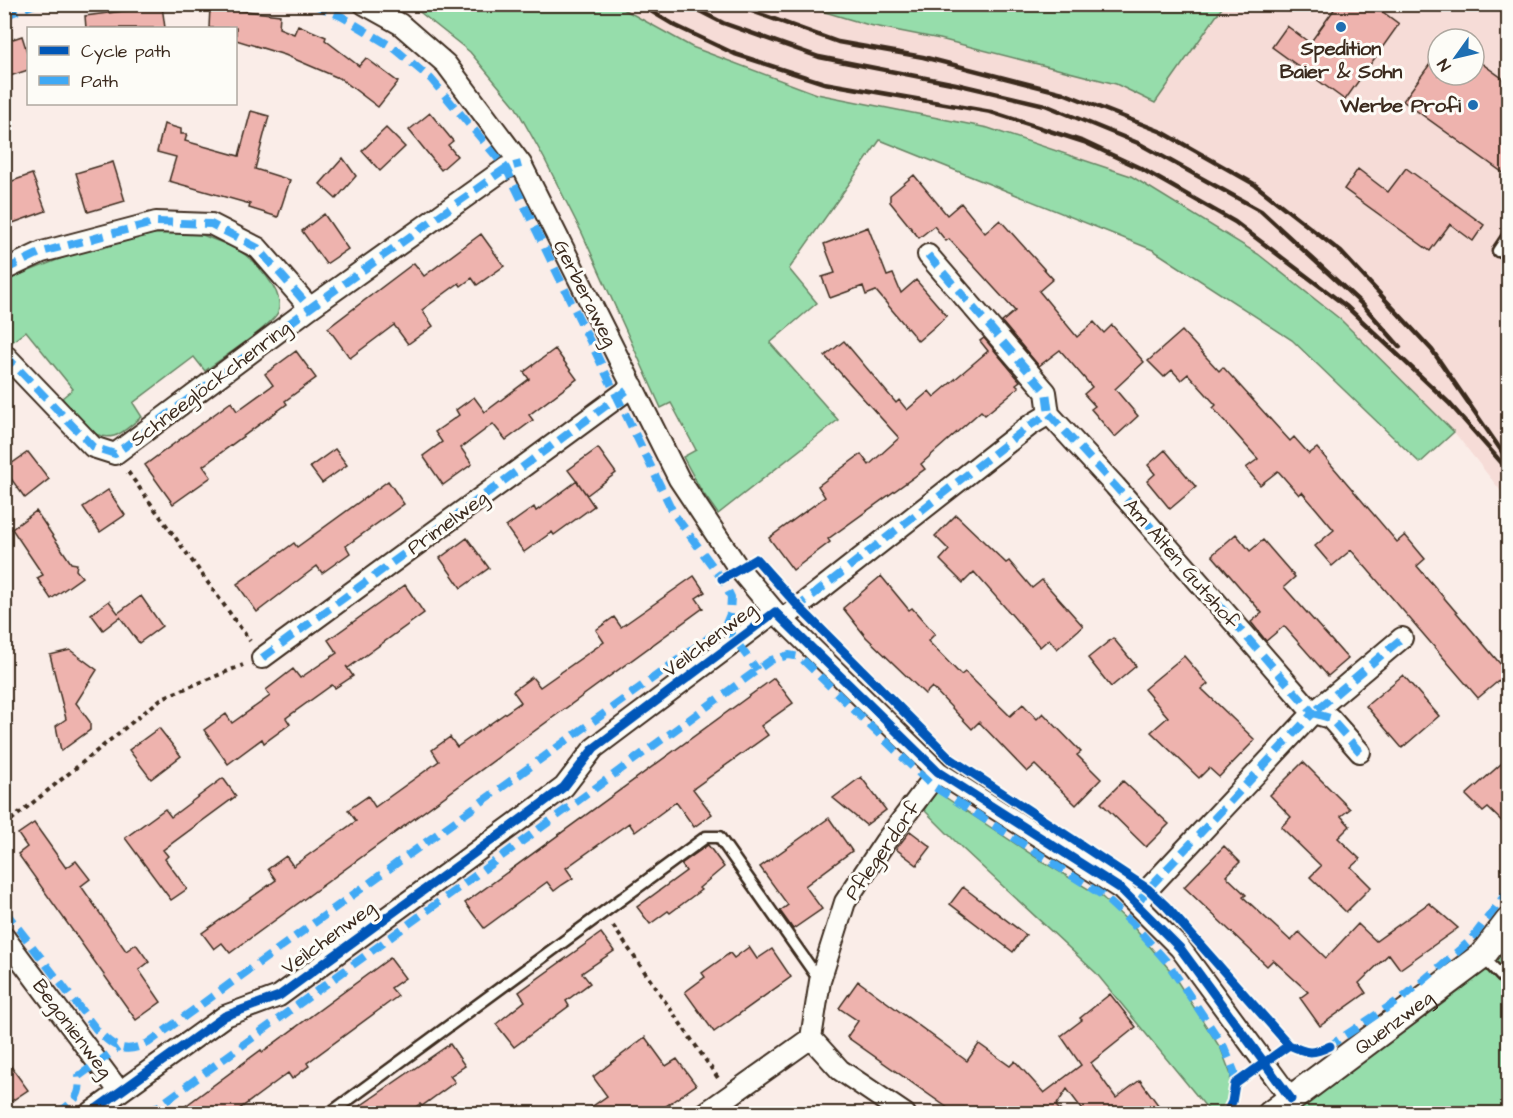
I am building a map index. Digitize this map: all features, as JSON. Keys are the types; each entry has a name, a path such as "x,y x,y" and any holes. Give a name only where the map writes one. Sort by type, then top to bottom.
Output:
{"street":[{"name":"Gerberaweg","path":"364,4 400,24 446,64 521,164 679,479 739,569 779,616"},
{"name":"Schneeglöckchenring","path":"4,354 93,447 115,454 310,308 506,168 521,164"},
{"name":"Schneeglöckchenring","path":"4,270 42,252 156,222 211,225 258,248 310,308"},
{"name":"Am Alten Gutshof","path":"928,255 1046,392 1049,414 1115,486 1313,713 1330,718 1360,752"},
{"name":"Primelweg","path":"262,658 633,386"},
{"path":"779,616 1029,426 1049,414"},
{"name":"Veilchenweg","path":"89,1113 225,1016 279,996 564,787 594,748 779,616 939,772 1121,889 1137,904 1180,948 1281,1106"},
{"path":"1137,904 1148,889 1313,713 1402,638"},
{"name":"Pflegerdorf","path":"811,1038 820,981 845,902 885,842 939,772"},
{"name":"Quenzweg","path":"1281,1106 1482,956 1509,922"},
{"name":"Begonienweg","path":"4,937 119,1091"},
{"path":"704,1113 811,1038 840,1070 905,1113"}],"lane":[{"path":"1498,251 1509,236"},
{"path":"329,1113 706,837 719,837 820,981"},
{"path":"1482,956 1509,983"}],"path":[{"path":"4,826 162,698 262,658 115,454"},
{"path":"604,913 730,1094"}],"shaded area":[{"path":"616,5 1508,5 1508,500 1454,432 1340,319 1258,254 1131,176 988,128 817,94 692,47"}],"green space":[{"path":"411,5 616,5 692,47 817,94 988,128 1131,176 1258,254 1340,319 1454,432 1420,463 1292,340 1153,250 880,140 789,269 817,303 770,343 838,420 718,514 701,490 683,457 696,450 671,403 661,408 582,233 515,106 470,52"},
{"path":"801,5 1224,5 1155,103 1116,84 940,39 869,25"},
{"path":"198,233 237,249 251,260 273,285 279,304 278,312 266,326 205,371 194,357 133,403 142,417 125,430 117,435 105,437 90,431 62,398 73,389 26,331 12,342 5,334 5,281 107,243 149,234"},
{"path":"936,791 1040,860 1102,897 1130,923 1170,970 1221,1049 1231,1075 1228,1102 1221,1113 1211,1113 1096,973 924,810"},
{"path":"1508,939 1508,1113 1291,1114 1461,990"}],"building":[{"path":"1338,4 1372,4 1399,24 1345,100 1272,47 1287,26 1310,43"},
{"path":"162,6 165,27 86,27 85,16"},
{"path":"210,7 280,15 279,28 294,34 298,25 326,37 325,40 359,66 366,58 398,82 378,107 341,79 285,55 237,40 237,27 209,27"},
{"path":"22,36 27,52 27,70 4,78 4,42"},
{"path":"1486,67 1509,83 1509,177 1403,101 1426,69 1426,87 1486,87"},
{"path":"251,111 269,116 255,169 290,180 278,217 249,208 250,204 169,181 176,157 157,152 164,124 181,129 181,134 187,134 185,141 239,156"},
{"path":"430,113 453,141 448,145 457,156 441,170 409,130"},
{"path":"386,128 405,147 380,171 362,151"},
{"path":"343,158 356,176 336,199 320,184"},
{"path":"113,162 125,201 88,212 76,173"},
{"path":"1406,168 1484,225 1473,241 1450,224 1430,251 1344,189 1358,169 1388,192"},
{"path":"32,174 46,211 10,224 4,209 4,184"},
{"path":"914,175 947,215 961,203 985,233 1000,220 1053,279 1039,291 1077,337 1094,322 1104,333 1112,325 1144,362 1115,389 1138,416 1115,437 1091,409 1095,406 1084,394 1092,387 1060,350 1039,366 1002,322 1015,311 949,239 946,241 934,226 919,238 890,202 890,195"},
{"path":"324,214 348,249 326,264 302,231"},
{"path":"868,227 887,276 893,274 901,293 916,280 947,316 918,341 876,291 866,295 863,286 830,298 822,277 835,273 824,244"},
{"path":"481,234 504,266 477,285 472,278 461,286 459,283 422,310 433,326 408,344 394,325 350,358 328,328 414,263 424,276"},
{"path":"1182,331 1219,371 1223,367 1290,441 1294,437 1309,454 1317,448 1397,542 1405,535 1425,559 1417,566 1508,673 1478,698 1351,550 1332,566 1315,546 1334,530 1302,492 1299,495 1278,471 1260,485 1246,468 1258,459 1213,408 1216,405 1188,374 1181,380 1172,370 1164,377 1148,361"},
{"path":"984,338 1020,381 1016,384 1019,387 985,415 981,411 921,464 925,469 828,539 830,542 793,570 769,538 825,497 818,486 861,454 869,465 899,438 825,356 844,341 896,403 899,400 907,410 929,391 934,397 988,351 980,341"},
{"path":"555,349 577,379 529,415 533,420 506,440 493,424 461,448 472,464 443,485 423,456 442,442 435,432 459,415 456,410 474,397 485,412 529,379 524,372"},
{"path":"296,351 316,378 285,401 287,404 203,466 211,477 173,504 145,465 231,402 237,411 273,385 265,374"},
{"path":"598,448 616,473 587,495 568,470"},
{"path":"335,449 347,465 322,483 310,467"},
{"path":"1165,450 1196,487 1170,509 1147,481 1155,474 1148,465"},
{"path":"28,452 49,479 25,498 4,469"},
{"path":"388,481 404,504 346,546 350,553 322,573 317,566 257,612 237,584 294,543 297,547"},
{"path":"577,481 594,506 554,535 552,532 524,552 506,527 534,507 536,511"},
{"path":"108,490 125,515 100,532 83,507"},
{"path":"36,511 71,563 77,564 76,570 82,577 51,599 37,578 43,575 12,529"},
{"path":"956,515 1006,563 1009,561 1032,588 1042,580 1083,626 1057,649 1049,639 1040,647 974,572 963,583 940,560 949,550 935,536"},
{"path":"1236,534 1250,551 1263,540 1295,577 1284,587 1348,659 1328,676 1284,626 1266,641 1251,622 1262,613 1212,555"},
{"path":"467,538 489,568 461,588 440,558"},
{"path":"694,576 705,592 696,598 703,608 230,953 222,943 214,949 202,933 276,880 268,869 286,856 293,866 356,821 348,810 368,796 375,807 439,761 432,750 450,737 457,747 521,702 513,691 532,677 540,687 604,642 596,630 614,617 621,627"},
{"path":"881,576 909,610 912,608 935,634 928,641 961,675 965,672 1010,716 1023,704 1037,719 1043,713 1081,752 1077,755 1101,779 1076,805 1035,765 1027,772 979,722 972,729 932,687 925,694 866,637 843,608"},
{"path":"405,585 424,613 348,668 346,666 353,676 335,688 332,685 286,718 290,724 264,743 262,739 228,764 204,730 226,714 232,723 270,696 266,690 293,669 300,678 337,653 328,640"},
{"path":"141,596 162,626 139,643 120,617 103,630 91,614 109,601 118,613"},
{"path":"1113,638 1136,666 1111,687 1088,658"},
{"path":"70,650 97,670 76,703 90,722 90,730 61,751 56,726 66,719 50,655"},
{"path":"1184,656 1208,684 1202,689 1255,740 1219,777 1209,768 1199,778 1151,732 1168,717 1144,689"},
{"path":"1403,675 1439,716 1402,748 1366,706"},
{"path":"774,678 793,703 761,726 768,735 693,789 712,814 694,827 676,802 635,832 629,823 566,868 573,878 554,891 547,882 484,928 465,903"},
{"path":"159,728 181,756 151,779 129,750"},
{"path":"1509,757 1509,828 1488,808 1483,812 1466,795"},
{"path":"1303,762 1350,809 1341,816 1350,826 1338,838 1360,859 1351,867 1371,887 1346,912 1310,877 1321,866 1281,827 1291,817 1270,795"},
{"path":"861,777 886,810 866,825 833,798"},
{"path":"223,778 236,796 163,850 168,856 165,859 187,889 171,900 125,838 165,809 171,817"},
{"path":"1123,781 1169,824 1146,847 1101,803"},
{"path":"829,818 852,851 805,886 822,909 793,929 780,911 788,905 760,867"},
{"path":"34,823 66,868 76,861 90,879 81,886 126,951 136,944 149,962 139,970 161,1002 136,1020 18,854 27,847 18,834"},
{"path":"910,831 931,847 917,865 896,849"},
{"path":"708,845 724,867 699,888 701,890 670,913 668,911 650,924 637,907 686,871 681,864"},
{"path":"1224,846 1240,862 1226,876 1246,895 1243,897 1291,941 1299,932 1326,958 1358,924 1376,941 1429,903 1458,928 1400,969 1389,954 1359,983 1366,993 1320,1026 1300,998 1308,992 1273,960 1267,966 1184,887"},
{"path":"963,887 1026,935 1013,952 950,904"},
{"path":"601,933 614,951 582,973 590,983 566,1001 569,1006 514,1047 496,1024 525,1001 519,992"},
{"path":"749,947 757,959 772,949 791,977 714,1032 685,992 705,977 702,973 730,953 734,958"},
{"path":"390,958 405,978 391,988 398,996 307,1063 309,1066 292,1079 288,1073 234,1113 176,1113 261,1050 262,1052"},
{"path":"858,981 967,1061 979,1044 1010,1066 1015,1061 1044,1093 1081,1065 1061,1036 1110,994 1136,1027 1091,1063 1116,1098 1140,1080 1164,1113 1085,1113 1067,1089 1056,1106 1063,1113 955,1113 847,1037 858,1021 839,1008"},
{"path":"645,1037 666,1066 677,1059 696,1085 656,1113 583,1113 607,1096 593,1077"},
{"path":"450,1044 465,1066 450,1076 455,1082 422,1106 420,1104 407,1113 350,1113"},
{"path":"4,1057 28,1090 4,1106"}],"railway":[{"path":"639,4 676,26 735,54 824,83 991,112 1084,142 1140,168 1235,222 1346,306 1449,403 1508,470"},
{"path":"686,4 723,23 819,57 956,84 1045,105 1138,143 1261,211 1363,305 1400,347"},
{"path":"732,4 838,42 923,57 1063,93 1162,132 1254,184 1341,252 1432,350 1505,456"}],"marked path":[{"path":"4,16 35,4"},
{"path":"4,910 96,1029 114,1045 125,1049 140,1047 725,626 730,614 731,597 722,579 674,514 506,168 431,79 394,48 341,16 313,4"},
{"path":"4,354 93,447 115,454 310,308 506,168 521,164"},
{"path":"4,270 42,252 156,222 211,224 258,248 310,308"},
{"path":"928,255 1046,392 1049,414"},
{"path":"262,658 633,386"},
{"path":"794,610 1029,426 1049,414 1115,486 1313,713 1148,889 1137,905"},
{"path":"725,626 757,670"},
{"path":"1360,752 1330,718 1313,713 1402,638"},
{"path":"148,1114 771,660 789,655 800,657 930,784 1102,895 1132,923 1167,962 1224,1047 1234,1071 1235,1084"},
{"path":"1326,1048 1405,996 1470,941 1508,891"},
{"path":"57,1114 72,1103 78,1095 79,1076 118,1048"}],"cycle path":[{"path":"722,579 756,559 798,606 951,759 1148,889 1166,906 1289,1045 1310,1052 1330,1046"},
{"path":"89,1114 225,1016 279,996 528,814 564,787 594,748 775,612 938,772 1121,889 1180,948 1291,1099"},
{"path":"1226,1114 1232,1102 1235,1084 1289,1045"}],"place":[{"name":"Spedition Baier & Sohn","path":"1341,27"},
{"name":"Werbe Profi","path":"1473,105"}]}
